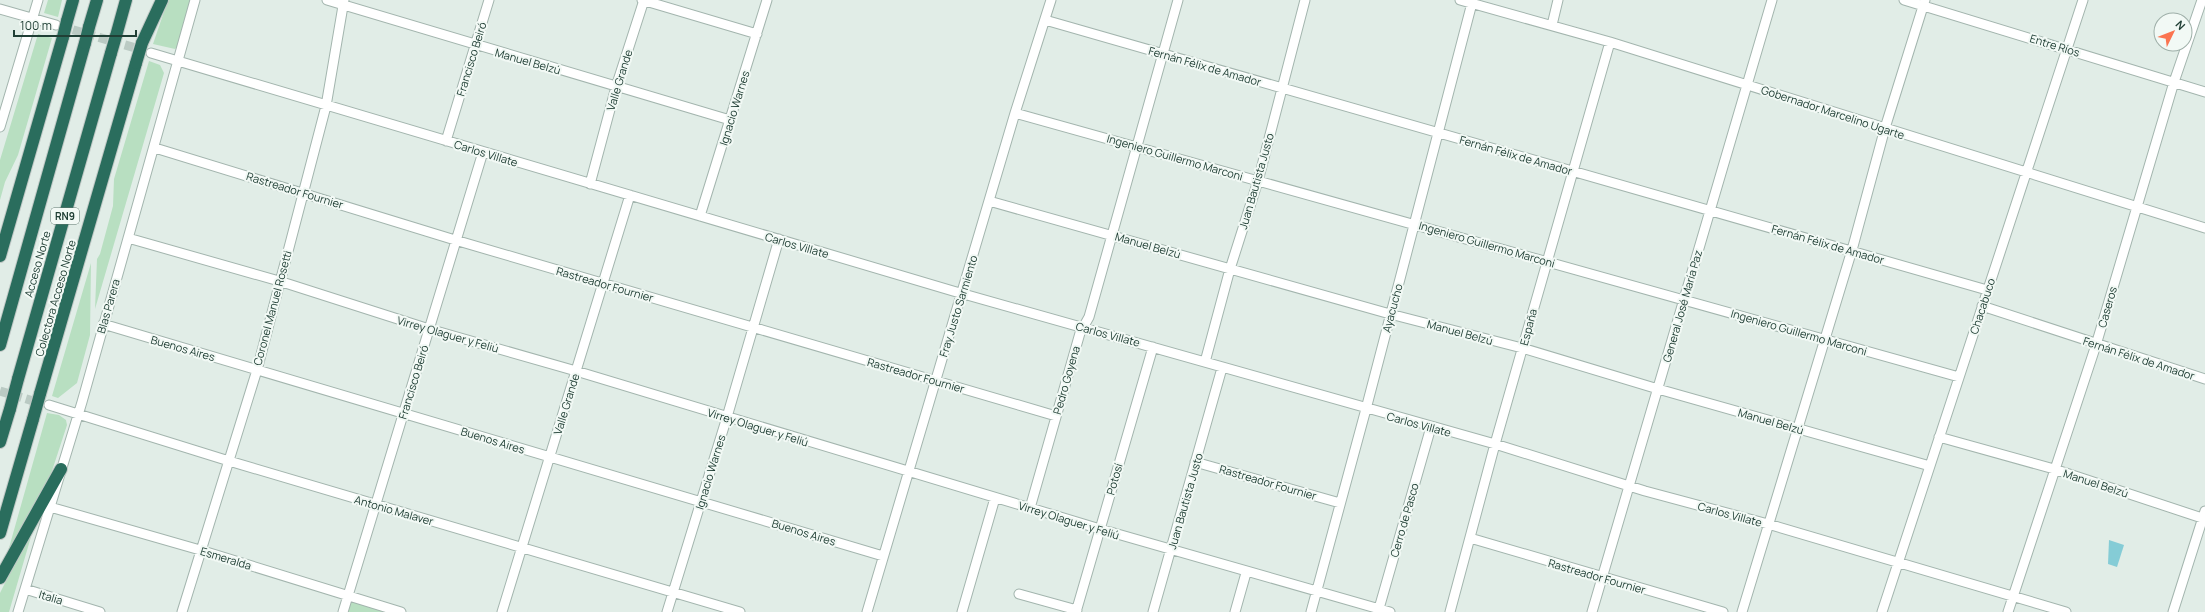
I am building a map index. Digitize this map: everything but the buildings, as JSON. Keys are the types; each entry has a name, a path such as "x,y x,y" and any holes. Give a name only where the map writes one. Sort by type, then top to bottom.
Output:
{"highway":[{"path":"0,256 63,37 63,22 72,0"},
{"name":"Acceso Norte","path":"0,345 97,0"},
{"name":"Acceso Norte","path":"0,442 126,0"},
{"name":"Colectora Acceso Norte","path":"0,533 154,0"},
{"path":"142,43 162,0"},
{"path":"0,578 61,469"}],"street":[{"path":"0,127 4,102 38,0"},
{"name":"Blas Parera","path":"18,612 79,414 103,324 155,148 195,0"},
{"name":"Manuel Belzú","path":"327,0 343,2 475,45 730,120"},
{"name":"Francisco Beiró","path":"446,141 489,0"},
{"path":"643,0 757,34"},
{"name":"Valle Grande","path":"590,184 616,87 643,0"},
{"name":"Ignacio Warnes","path":"700,216 767,0"},
{"name":"Fray Justo Sarmiento","path":"867,612 1015,113 1051,0"},
{"name":"Pedro Goyena","path":"1030,508 1080,333 1089,317 1178,0"},
{"name":"Juan Bautista Justo","path":"1205,362 1230,269 1258,181 1305,0"},
{"name":"Gobernador Marcelino Ugarte","path":"1460,0 1552,24 2205,228"},
{"path":"1552,24 1558,0"},
{"name":"General José María Paz","path":"1592,612 1772,0"},
{"name":"Entre Ríos","path":"1904,0 1925,3 2205,92"},
{"name":"Chacabuco","path":"1882,612 2083,0"},
{"name":"Caseros","path":"2008,612 2096,345 2174,82 2202,0"},
{"name":"Coronel Manuel Rosetti","path":"182,612 257,370 279,281 326,106 343,2"},
{"name":"Ayacucho","path":"1311,612 1366,409 1472,3"},
{"path":"1742,612 1852,250 1885,128 1925,3"},
{"path":"0,9 33,18 63,22"},
{"name":"Fernán Félix de Amador","path":"1045,20 1281,89 1572,170 1988,290"},
{"name":"España","path":"1450,612 1546,261 1610,42"},
{"name":"Carlos Villate","path":"151,53 962,294 1153,347 1366,409 1495,444 1630,485 2013,595 2066,612"},
{"name":"Ingeniero Guillermo Marconi","path":"1015,113 1825,338 1959,378"},
{"name":"Rastreador Fournier","path":"155,148 455,240 1056,416"},
{"name":"Francisco Beiró","path":"343,612 483,152"},
{"name":"Valle Grande","path":"502,612 630,196"},
{"name":"Manuel Belzú","path":"989,201 1390,314 1522,348 1658,389 1930,466"},
{"name":"Virrey Olaguer y Feliú","path":"128,238 279,281 429,329 576,371 908,473 1246,572 1378,610 1390,612"},
{"name":"Ignacio Warnes","path":"667,612 727,417 752,327 779,239"},
{"name":"Fernán Félix de Amador","path":"1982,306 2096,345 2205,379"},
{"name":"Buenos Aires","path":"103,324 883,556"},
{"name":"Potosí","path":"1077,611 1153,347"},
{"name":"Juan Bautista Justo","path":"1153,612 1222,368"},
{"name":"Antonio Malaver","path":"49,405 229,461 740,612"},
{"name":"Cerro de Pasco","path":"1378,610 1431,427"},
{"name":"Manuel Belzú","path":"1939,437 2054,469 2204,516"},
{"name":"Rastreador Fournier","path":"1196,462 1340,503"},
{"path":"962,612 995,498"},
{"name":"Esmeralda","path":"50,507 200,550 401,612"},
{"path":"2173,612 2204,516"},
{"name":"Rastreador Fournier","path":"1470,538 1602,578 1723,612"},
{"path":"1235,612 1246,572"},
{"name":"Italia","path":"25,590 100,612"},
{"path":"1019,594 1077,611"}],"green space":[{"path":"48,0 62,0 58,17 44,13"},
{"path":"168,0 190,0 178,46 175,49 153,44"},
{"path":"38,34 52,38 18,155 5,182 0,200 0,160"},
{"path":"149,61 160,65 164,73 95,309 97,259 100,254 113,206 114,179"},
{"path":"91,263 90,335 77,383 58,398 52,396"},
{"path":"47,413 59,415 66,420 67,425 49,480 5,562"},
{"path":"35,523 9,612 0,612 0,593"},
{"path":"350,600 389,612 346,612"}],"water":[{"path":"2109,540 2124,545 2117,567 2108,564"}],"tunnel":[{"path":"60,26 146,51"},
{"path":"0,391 43,404"}]}
